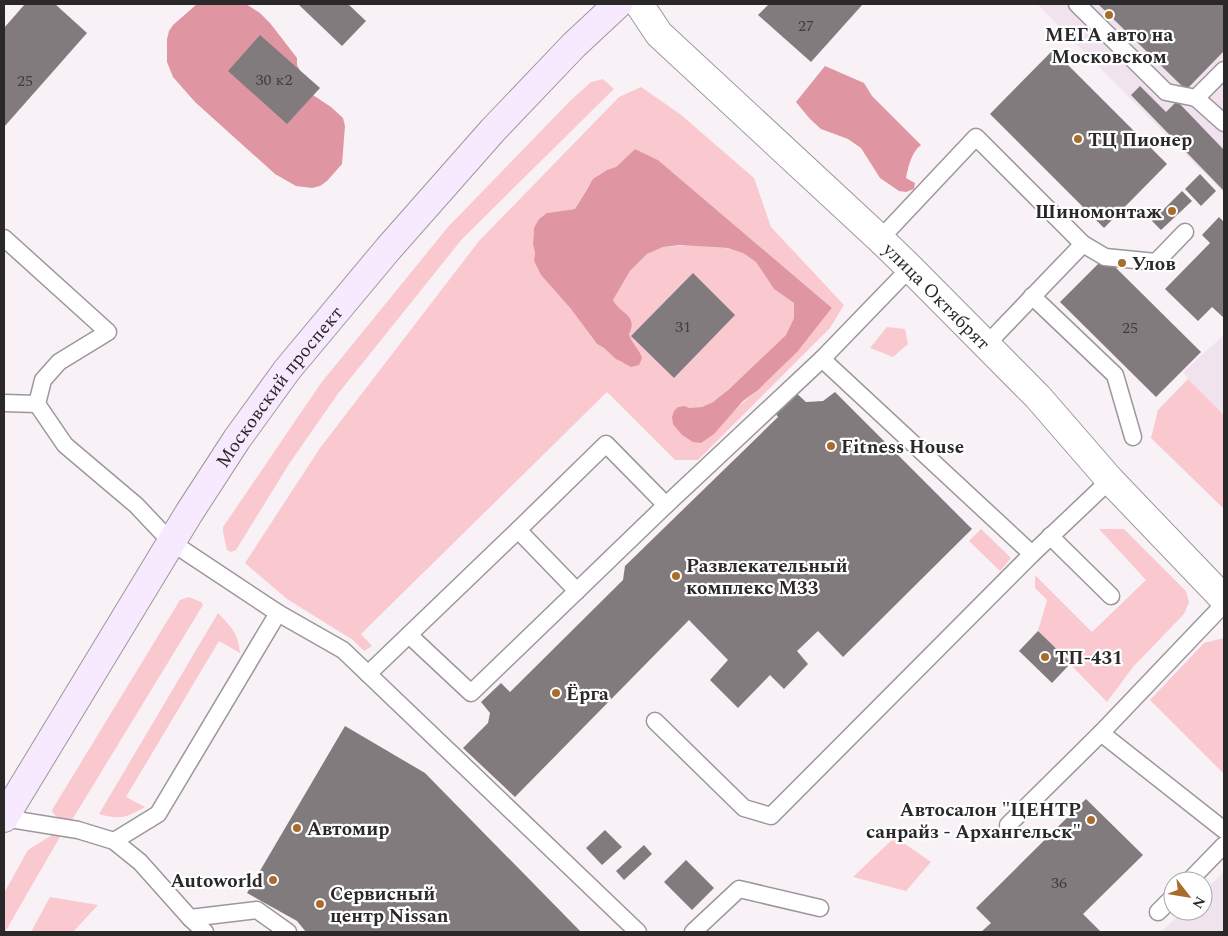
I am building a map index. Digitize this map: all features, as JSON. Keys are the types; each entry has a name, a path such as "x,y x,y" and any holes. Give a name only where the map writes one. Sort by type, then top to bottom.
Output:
{"main road":[{"name":"Московский проспект","path":"4,818 171,542 237,439 287,370 388,249 494,130 574,46 618,4"}],"street":[{"name":"улица Октябрят","path":"638,4 660,34 880,239 1038,397 1110,480 1224,598"}],"lane":[{"path":"1077,4 1166,92 1196,98 1224,122"},
{"path":"1196,98 1224,70"},
{"path":"880,239 976,137 1083,244 1105,256 1156,262 1184,232"},
{"path":"4,238 108,332 59,362 43,380 37,404 65,445 136,505 171,542 278,613 343,650 638,932"},
{"path":"986,345 1083,244"},
{"path":"409,635 471,693 666,505 822,359 910,268"},
{"path":"1032,296 1115,375 1132,437"},
{"path":"822,359 1032,554"},
{"path":"4,404 37,404"},
{"path":"368,674 606,444 666,505"},
{"path":"655,721 744,808 771,816 1050,536 1110,480"},
{"path":"518,530 577,591"},
{"path":"1050,536 1111,596"},
{"path":"1008,825 1102,733 1224,604"},
{"path":"114,841 158,814 278,613"},
{"path":"1102,733 1224,830"},
{"path":"4,818 78,830 114,841 140,862 205,932"},
{"path":"1199,871 1224,845"},
{"path":"693,932 739,889 820,908"},
{"path":"1158,912 1163,907"},
{"path":"190,918 257,910 288,932"}],"shaded area":[{"path":"197,4 246,4 260,13 297,58 297,65 313,95 343,118 345,126 342,164 320,186 312,188 296,186 275,174 195,102 173,77 167,62 169,31 173,25"},
{"path":"1037,4 1224,4 1224,193 1199,168"},
{"path":"825,66 864,83 872,96 921,145 913,155 906,178 915,183 914,189 906,192 899,191 880,178 861,148 848,139 821,129 796,102"},
{"path":"603,79 614,89 462,239 337,395 289,464 236,550 231,552 227,550 223,527 321,383 448,227 570,101 591,82"},
{"path":"641,87 680,114 754,178 771,227 844,305 830,328 698,460 675,460 607,392 361,634 372,646 364,651 353,640 287,599 245,563 320,448 479,241 619,97","holes":["635,149 658,160 832,308 787,362 737,408 720,427 678,407 698,408 719,398 786,335 794,318 794,303 774,289 756,262 735,249 688,245 663,247 648,253 630,271 613,300 630,319 632,323 628,334 630,341 639,351 622,363 597,344 571,309 541,275 534,261 534,228 547,213 575,209 588,186 600,174 616,167"]},
{"path":"635,149 658,160 832,308 797,352 758,390 743,401 714,434 701,443 693,442 682,435 673,424 672,417 674,411 678,407 684,406 690,408 702,407 713,402 728,390 786,335 794,318 794,303 774,289 756,262 743,253 728,248 680,245 663,247 647,254 630,271 613,300 632,323 629,334 642,358 639,365 631,367 616,359 597,344 571,309 541,275 534,261 534,228 539,219 547,213 575,209 593,179 607,170 616,167"},
{"path":"887,327 905,329 908,344 893,357 870,348"},
{"path":"1224,335 1224,415 1183,372"},
{"path":"1188,379 1224,415 1224,509 1151,438 1158,410"},
{"path":"981,529 1011,558 1000,571 969,541"},
{"path":"1099,529 1124,529 1186,591 1189,602 1184,614 1133,667 1107,702 1038,631 1047,600 1035,588 1035,575 1092,632 1146,580"},
{"path":"189,597 201,602 203,605 72,820 68,822 58,818 52,810 180,600"},
{"path":"218,613 234,631 240,653 219,641 126,797 145,807 123,817 99,814"},
{"path":"1224,638 1224,774 1150,700 1204,643"},
{"path":"52,835 61,835 4,932 4,893 28,850"},
{"path":"895,837 931,862 906,891 853,877"},
{"path":"1224,872 1224,932 1161,932 1173,921 1213,921 1213,882"},
{"path":"50,897 98,905 73,932 31,932"}],"building":[{"path":"25,4 55,4 87,33 4,127 4,28"},
{"path":"298,4 348,4 366,21 342,46"},
{"path":"769,4 863,4 811,62 758,15"},
{"path":"1098,4 1224,4 1224,51 1186,90"},
{"path":"260,35 320,88 287,124 228,71"},
{"name":"ТЦ Пионер","path":"1053,50 1167,164 1104,228 990,114"},
{"path":"1140,86 1166,112 1177,101 1224,150 1224,191 1131,95"},
{"path":"1200,174 1216,191 1201,206 1185,189"},
{"name":"Шиномонтаж","path":"1182,191 1192,201 1161,230 1152,221"},
{"path":"1219,217 1224,222 1224,318 1212,307 1198,321 1165,289 1210,243 1202,235"},
{"path":"1105,257 1201,352 1156,397 1060,302"},
{"path":"693,273 735,315 674,378 631,336"},
{"path":"793,390 806,402 823,401 835,392 972,529 843,657 818,631 797,651 808,664 784,689 770,675 738,708 710,680 728,660 689,620 515,797 463,748 488,723 490,713 481,702 501,683 510,692 623,580 625,566 778,417 773,410"},
{"name":"ТП-431","path":"1038,631 1071,663 1052,683 1019,651"},
{"path":"345,726 425,773 581,932 306,932 297,921 247,893"},
{"path":"1086,799 1143,855 1083,914 1101,932 981,932 991,923 976,908"},
{"path":"605,830 622,847 602,865 586,848"},
{"path":"644,845 652,854 624,880 616,871"},
{"path":"686,860 714,888 692,910 664,882"}],"place":[{"name":"МЕГА авто на Московском","path":"1109,15"},
{"name":"ТЦ Пионер","path":"1078,139"},
{"name":"Шиномонтаж","path":"1172,211"},
{"name":"Улов","path":"1122,263"},
{"name":"Fitness House","path":"831,446"},
{"name":"Развлекательный комплекс М33","path":"676,576"},
{"name":"ТП-431","path":"1045,657"},
{"name":"Ёрга","path":"556,693"},
{"name":"Автосалон \"ЦЕНТР санрайз - Архангельск\"","path":"1091,820"},
{"name":"Автомир","path":"297,828"},
{"name":"Autoworld","path":"273,880"},
{"name":"Сервисный центр Nissan","path":"320,904"}]}
